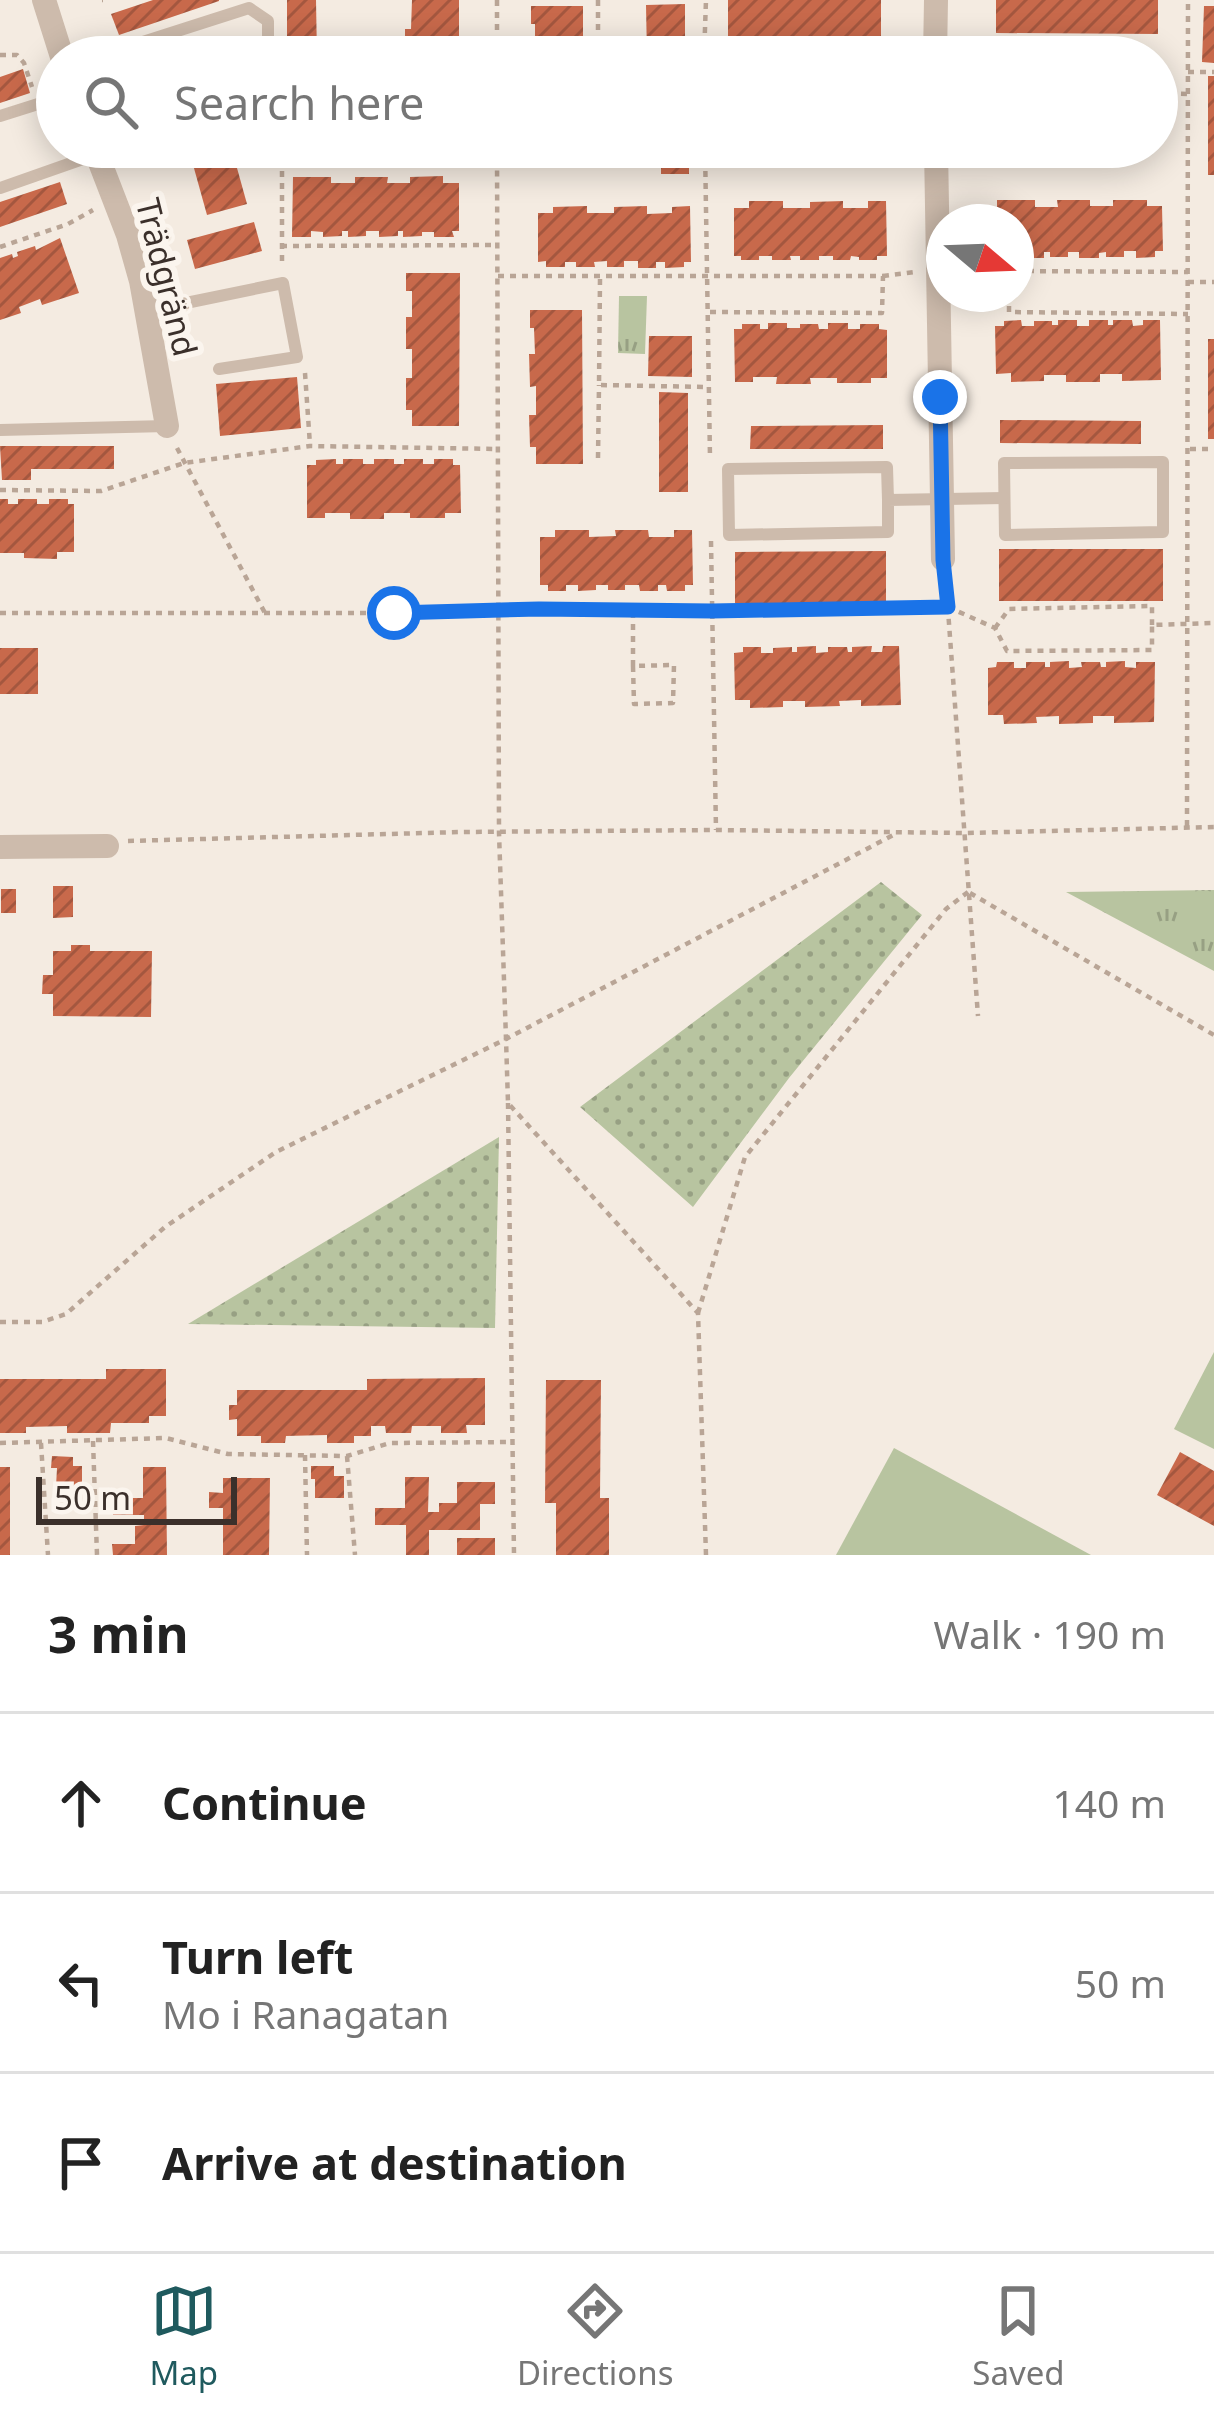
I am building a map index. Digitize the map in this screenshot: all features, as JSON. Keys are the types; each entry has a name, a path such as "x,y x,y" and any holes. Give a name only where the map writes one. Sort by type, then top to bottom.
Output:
{"street":[{"path":"44,0 55,36"},
{"path":"935,36 936,0"},
{"name":"Trädgränd","path":"102,168 128,235 167,426"},
{"path":"936,168 943,560"},
{"path":"0,847 106,846"}],"lane":[{"path":"162,36 249,8 268,21 268,36"},
{"path":"0,116 36,105"},
{"path":"0,188 50,168"},
{"path":"146,311 283,283 297,357 219,369"},
{"path":"0,430 167,426"},
{"path":"1163,462 1163,532 1005,535 1004,498 1004,463 1163,462"},
{"path":"887,467 888,500 888,532 729,535 728,469 887,467"},
{"path":"888,500 1004,498"}],"path":[{"path":"497,0 497,36"},
{"path":"598,0 598,36"},
{"path":"705,36 706,0"},
{"path":"1187,826 1188,0"},
{"path":"0,55 17,55 24,63 36,98"},
{"path":"1188,72 1214,72"},
{"path":"1178,94 1188,94"},
{"path":"282,168 283,283"},
{"path":"497,168 499,833 514,1555"},
{"path":"0,247 68,224 114,199"},
{"path":"281,246 498,244"},
{"path":"1034,271 1188,272"},
{"path":"498,276 884,276 882,314 708,312"},
{"path":"598,458 600,276"},
{"path":"1188,283 1214,282"},
{"path":"1009,312 1188,314"},
{"path":"297,357 306,375 310,446"},
{"path":"599,385 709,387"},
{"path":"167,426 265,613"},
{"path":"0,490 101,491 184,463 310,446 498,448"},
{"path":"1187,449 1214,449"},
{"path":"943,560 978,1016"},
{"path":"0,613 948,607 995,628 1007,652 1152,650 1152,607 1009,609 995,628"},
{"path":"633,610 633,666 634,704 673,703 674,665 633,666"},
{"path":"1152,625 1214,623"},
{"path":"106,846 114,841 499,833 965,833 1214,827"},
{"path":"0,1322 42,1322 66,1314 165,1227 277,1152 506,1040 897,833"},
{"path":"968,892 1214,1035"},
{"path":"706,1555 698,1313 745,1157 946,909 968,892"},
{"path":"508,1103 698,1313"},
{"path":"0,1443 166,1438 228,1454 346,1456 390,1443 512,1442"},
{"path":"93,1441 97,1555"},
{"path":"40,1443 48,1555"},
{"path":"305,1455 307,1555"},
{"path":"346,1456 355,1555"}],"green space":[{"path":"619,296 647,296 645,354 618,353"},
{"path":"881,882 922,915 789,1078 693,1207 580,1107"},
{"path":"1214,890 1214,971 1066,892"},
{"path":"499,1137 495,1328 188,1324"},
{"path":"1214,1352 1214,1449 1174,1429"},
{"path":"894,1448 1091,1555 836,1555"}],"building":[{"path":"153,0 219,1 119,35 111,14"},
{"path":"287,0 316,0 317,36 287,36"},
{"path":"412,0 459,0 459,36 405,36 405,29 411,29"},
{"path":"728,0 881,0 881,36 728,36"},
{"path":"996,0 1158,0 1158,34 996,33"},
{"path":"685,4 685,36 647,36 646,5"},
{"path":"531,6 583,6 583,36 535,36 535,24 531,24"},
{"path":"1204,6 1214,6 1214,63 1202,62"},
{"path":"23,69 30,93 0,103 0,77"},
{"path":"1208,76 1214,76 1214,175 1208,175"},
{"path":"194,168 237,168 247,204 207,215"},
{"path":"661,168 689,168 689,174 661,174"},
{"path":"443,176 443,183 459,183 459,231 452,231 454,237 422,232 422,236 403,237 403,231 398,231 398,236 379,237 379,231 366,231 366,236 348,237 348,231 342,231 342,236 323,237 323,232 311,231 311,237 292,237 293,177 331,177 331,183 355,183 355,177 388,177 387,183 410,183 410,177"},
{"path":"60,182 67,204 0,227 0,202"},
{"path":"997,200 1035,200 1035,207 1058,207 1057,200 1090,200 1090,206 1113,206 1113,200 1147,200 1147,206 1162,206 1163,251 1155,251 1155,257 1136,258 1136,251 1124,251 1124,257 1106,257 1106,252 1099,253 1099,258 1079,258 1079,252 1068,252 1068,257 1050,257 1050,252 1044,252 1044,258 1034,258 1034,204 997,204"},
{"path":"749,201 783,201 783,208 810,208 810,202 843,201 843,208 868,208 868,201 886,201 887,256 877,256 877,260 759,256 759,260 741,260 734,256 734,208 749,208"},
{"path":"587,206 587,213 614,213 614,207 647,206 647,214 690,206 691,262 684,262 684,267 665,268 665,262 656,262 656,268 638,268 638,261 624,261 624,267 607,267 607,261 594,262 595,267 565,262 565,267 546,267 546,261 538,262 538,213 553,213 553,207"},
{"path":"254,222 262,251 195,269 187,240"},
{"path":"60,238 79,293 42,305 40,299 0,320 0,258 12,254 13,258 17,252 35,246 36,250"},
{"path":"406,273 460,273 459,426 412,426 412,410 406,410 412,349 406,349 406,317 412,317 412,291 406,291"},
{"path":"530,310 582,310 583,464 536,464 536,447 530,447 529,415 536,415 536,386 530,387 529,354 535,354"},
{"path":"1021,320 1022,326 1034,326 1034,321 1058,325 1058,320 1077,320 1077,326 1089,326 1089,320 1108,320 1113,325 1113,320 1132,320 1133,326 1143,325 1143,320 1160,320 1161,380 1122,381 1122,374 1100,374 1100,382 1066,382 1066,375 1044,375 1044,381 1011,382 1011,373 996,374 995,326"},
{"path":"768,323 787,323 787,328 818,324 819,329 828,329 828,323 848,323 848,329 879,324 879,329 887,330 887,378 871,378 871,383 810,378 811,384 776,384 777,377 735,382 734,329 760,324 760,329 768,329"},
{"path":"649,336 692,336 692,377 648,376"},
{"path":"1208,339 1214,339 1214,439 1208,439"},
{"path":"297,377 301,428 220,436 216,384"},
{"path":"659,392 688,393 688,492 659,492"},
{"path":"1000,420 1141,421 1141,444 1000,443"},
{"path":"883,425 883,449 750,449 751,426"},
{"path":"0,446 114,446 114,469 31,469 31,480 2,480"},
{"path":"336,459 336,464 343,464 343,459 374,464 374,459 394,459 394,464 404,464 404,459 423,459 423,464 434,464 434,459 453,459 453,465 460,465 461,513 445,513 445,518 384,513 384,519 350,519 350,513 325,513 325,518 307,518 307,465"},
{"path":"0,499 8,499 8,504 37,499 37,504 49,504 49,499 68,499 68,504 74,504 74,552 57,552 57,559 0,553"},
{"path":"555,530 589,530 589,537 616,536 615,530 648,530 649,537 674,537 674,530 692,530 693,585 685,585 685,591 667,591 666,585 658,585 658,591 640,591 639,585 608,590 608,585 596,585 596,590 578,591 578,585 566,585 566,591 548,591 548,585 540,585 540,537 555,537"},
{"path":"999,549 1163,549 1163,601 999,601"},
{"path":"886,551 886,603 735,603 735,552"},
{"path":"816,646 816,653 828,652 828,647 847,647 852,652 852,647 872,646 871,652 882,652 883,646 899,646 901,705 861,706 861,700 805,707 805,701 783,701 783,707 750,708 750,700 735,700 734,653 743,652 743,647 773,653 773,648 792,647 797,652 797,647"},
{"path":"0,648 38,648 38,694 0,694"},
{"path":"1069,661 1069,668 1082,667 1081,662 1100,662 1106,667 1106,662 1125,661 1125,667 1136,668 1136,662 1155,662 1154,722 1114,723 1114,716 1093,716 1093,723 1059,724 1059,716 1036,717 1037,723 1004,724 1003,715 988,715 988,668 996,667 997,662 1026,668 1026,662 1045,662 1050,667 1050,662"},
{"path":"53,886 73,886 73,917 53,918"},
{"path":"1,889 16,889 16,913 1,913"},
{"path":"71,945 90,945 90,951 152,951 151,1017 53,1016 53,994 42,994 43,975 53,975 53,951 71,951"},
{"path":"106,1369 166,1369 166,1416 149,1416 149,1423 111,1423 110,1433 67,1433 67,1426 0,1433 0,1379 106,1379"},
{"path":"485,1378 485,1425 466,1425 467,1433 441,1433 441,1426 412,1426 411,1433 386,1433 385,1426 371,1426 371,1436 354,1436 354,1443 327,1443 327,1435 286,1436 285,1443 261,1443 261,1436 237,1436 237,1419 229,1420 229,1405 237,1405 237,1390 367,1390 367,1379"},
{"path":"546,1380 601,1380 600,1498 609,1498 609,1555 556,1555 556,1503 545,1503"},
{"path":"1180,1452 1214,1471 1214,1526 1157,1495"},
{"path":"52,1456 73,1457 73,1466 82,1466 82,1488 56,1487"},
{"path":"311,1466 334,1466 334,1476 344,1476 344,1498 315,1498"},
{"path":"0,1467 10,1467 10,1555 0,1555"},
{"path":"143,1467 166,1467 167,1555 113,1555 112,1544 135,1544 135,1526 144,1525 144,1515 113,1515 113,1498 143,1498"},
{"path":"405,1477 429,1477 428,1512 439,1512 439,1503 457,1503 457,1482 495,1482 495,1504 480,1504 480,1530 429,1530 429,1555 406,1555 406,1525 375,1525 375,1508 405,1508"},
{"path":"223,1478 270,1478 269,1555 223,1555 223,1508 209,1508 209,1492 223,1493"},
{"path":"457,1538 495,1538 495,1555 457,1555"}],"route":[{"path":"394,613 948,607 940,397"}]}
